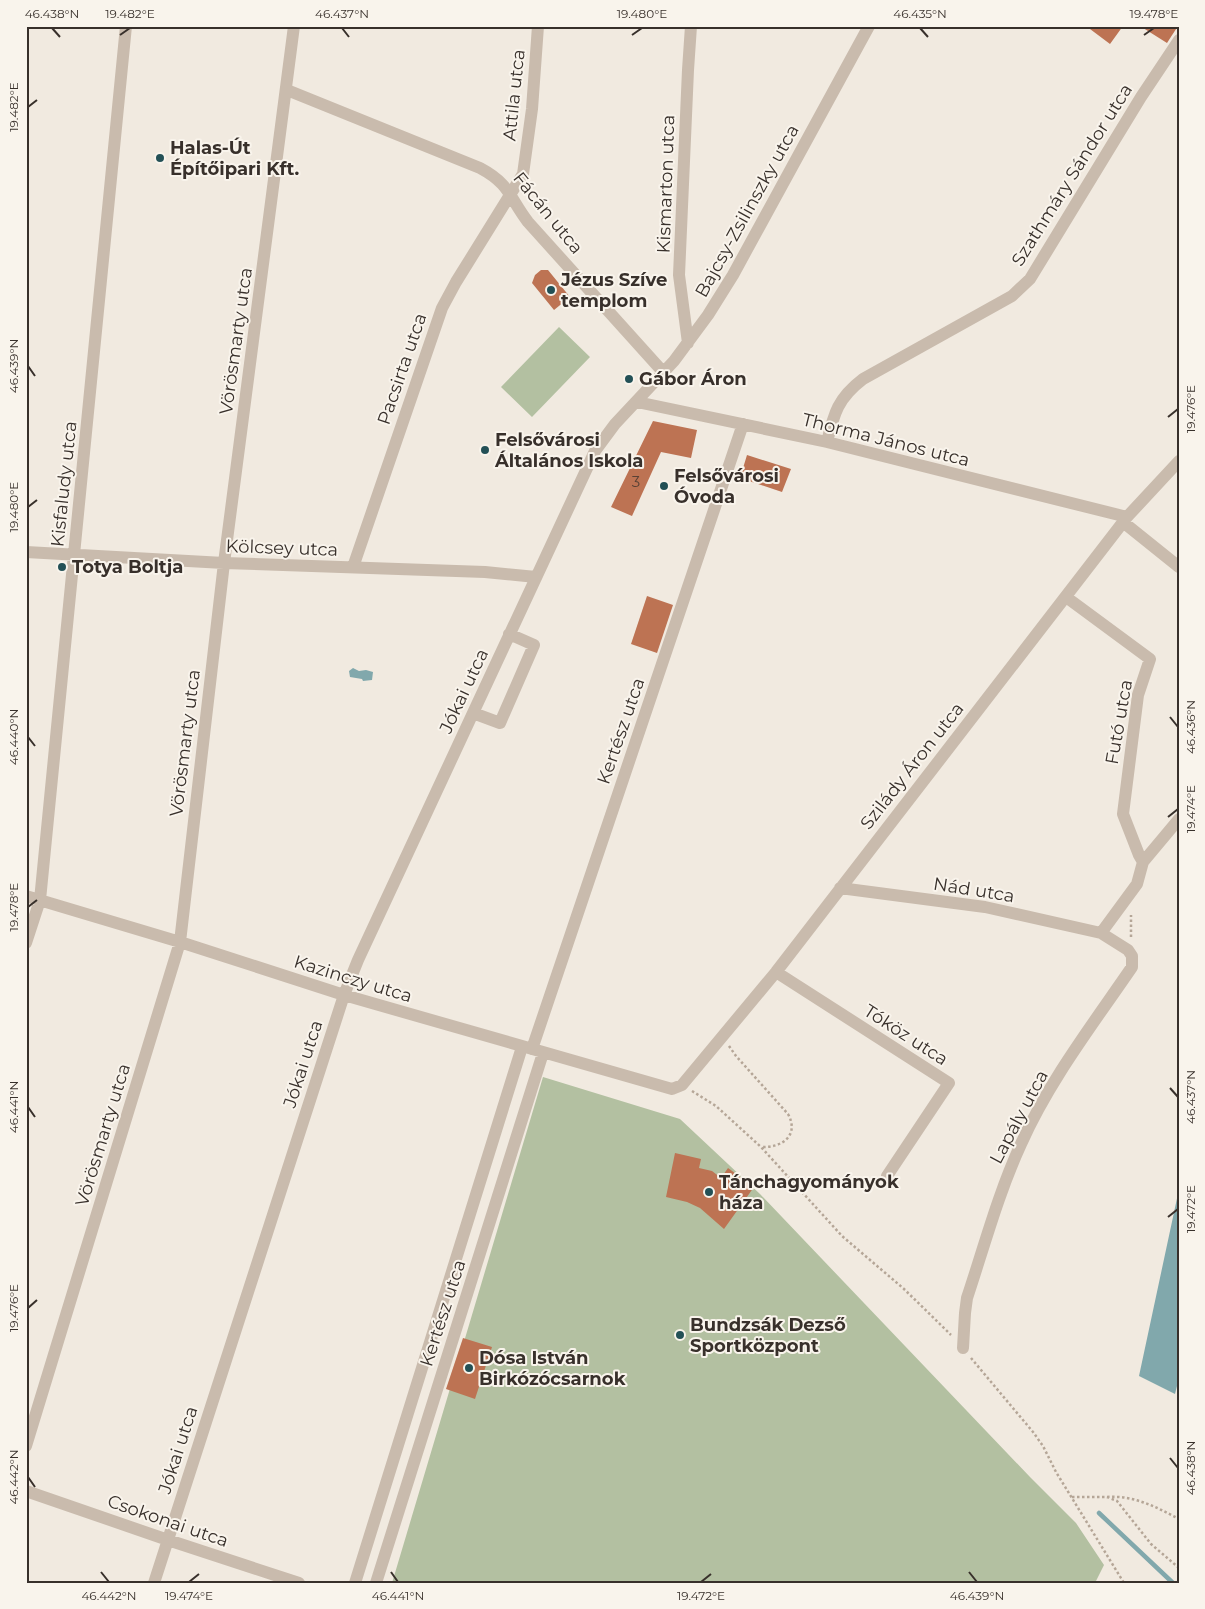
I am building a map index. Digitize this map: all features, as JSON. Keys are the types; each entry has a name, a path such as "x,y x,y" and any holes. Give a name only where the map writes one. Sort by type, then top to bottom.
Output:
{"street":[{"name":"Kisfaludy utca","path":"26,942 40,900 126,26"},
{"name":"Vörösmarty utca","path":"26,1446 180,942 224,564 294,26"},
{"name":"Attila utca","path":"511,194 523,174 532,109 538,26"},
{"name":"Kismarton utca","path":"688,343 679,275 691,26"},
{"name":"Bajcsy-Zsilinszky utca","path":"637,402 688,343 733,275 870,26"},
{"name":"Szathmáry Sándor utca","path":"827,442 833,416 841,400 850,389 871,375 1012,296 1030,279 1141,97 1179,40"},
{"name":"Fácán utca","path":"287,90 480,168 500,181 511,194 528,222 664,373"},
{"name":"Pacsirta utca","path":"353,567 442,308 511,194"},
{"name":"Thorma János utca","path":"637,402 827,442 1125,519"},
{"name":"Jókai utca","path":"154,1583 344,995 358,960 595,451 615,424 637,402"},
{"name":"Kertész utca","path":"376,1583 532,1050 743,424"},
{"name":"Szilády Áron utca","path":"677,1087 723,1036 776,972 1125,519 1179,461"},
{"path":"1125,519 1179,567"},
{"name":"Kölcsey utca","path":"26,552 224,564 485,572 536,576"},
{"name":"Futó utca","path":"1066,597 1150,659 1138,695 1123,814 1143,862"},
{"path":"473,713 500,723 534,645 509,634"},
{"path":"1128,950 1101,933 1138,884 1143,862 1179,819"},
{"name":"Nád utca","path":"840,888 984,907 1101,933"},
{"name":"Kazinczy utca","path":"26,896 180,942 344,995 532,1050 677,1087"},
{"name":"Lapály utca","path":"963,1348 967,1298 1003,1185 1021,1142 1050,1090 1132,967 1132,956 1128,950"},
{"name":"Tóköz utca","path":"776,972 949,1083 887,1176"},
{"path":"355,1583 532,1050"},
{"name":"Csokonai utca","path":"26,1492 299,1583"}],"path":[{"path":"1128,950 1131,932 1131,906"},
{"path":"723,1036 736,1056 792,1120 790,1135 783,1142 777,1146 761,1147"},
{"path":"677,1087 716,1106 761,1147 842,1236 904,1289 963,1348 1033,1432 1124,1583"},
{"path":"1072,1497 1119,1496 1149,1503 1179,1519"},
{"path":"1107,1497 1118,1501 1150,1544 1179,1568"}],"green space":[{"path":"559,327 590,357 532,417 501,387"},
{"name":"Bundzsák Dezső Sportközpont","path":"543,1077 680,1119 760,1194 1076,1523 1104,1565 1095,1583 392,1583"}],"water":[{"path":"353,668 359,671 373,672 372,680 363,681 362,679 350,677 349,671"},
{"path":"1179,1189 1179,1378 1175,1394 1139,1376"}],"building":[{"path":"1086,26 1123,26 1110,44"},
{"path":"1140,26 1178,26 1167,43"},
{"name":"Jézus Szíve templom","path":"541,270 548,270 570,297 554,310 532,283 535,275"},
{"path":"653,421 697,430 691,458 661,452 632,516 611,507"},
{"path":"747,455 791,469 782,492 740,478"},
{"path":"647,596 673,605 657,653 631,644"},
{"name":"Tánchagyományok háza","path":"675,1153 701,1159 699,1168 712,1171 721,1178 728,1168 754,1187 724,1229 700,1208 687,1202 666,1197"},
{"name":"Dósa István Birkózócsarnok","path":"463,1338 492,1347 475,1399 446,1389"}],"waterway":[{"path":"1099,1513 1173,1583"}],"place":[{"name":"Halas-Út Építőipari Kft.","path":"160,158"},
{"name":"Jézus Szíve templom","path":"551,290"},
{"name":"Gábor Áron","path":"629,379"},
{"name":"Felsővárosi Általános Iskola","path":"485,450"},
{"name":"Felsővárosi Óvoda","path":"664,486"},
{"name":"Totya Boltja","path":"62,567"},
{"name":"Tánchagyományok háza","path":"709,1192"},
{"name":"Bundzsák Dezső Sportközpont","path":"680,1335"},
{"name":"Dósa István Birkózócsarnok","path":"469,1368"}]}
